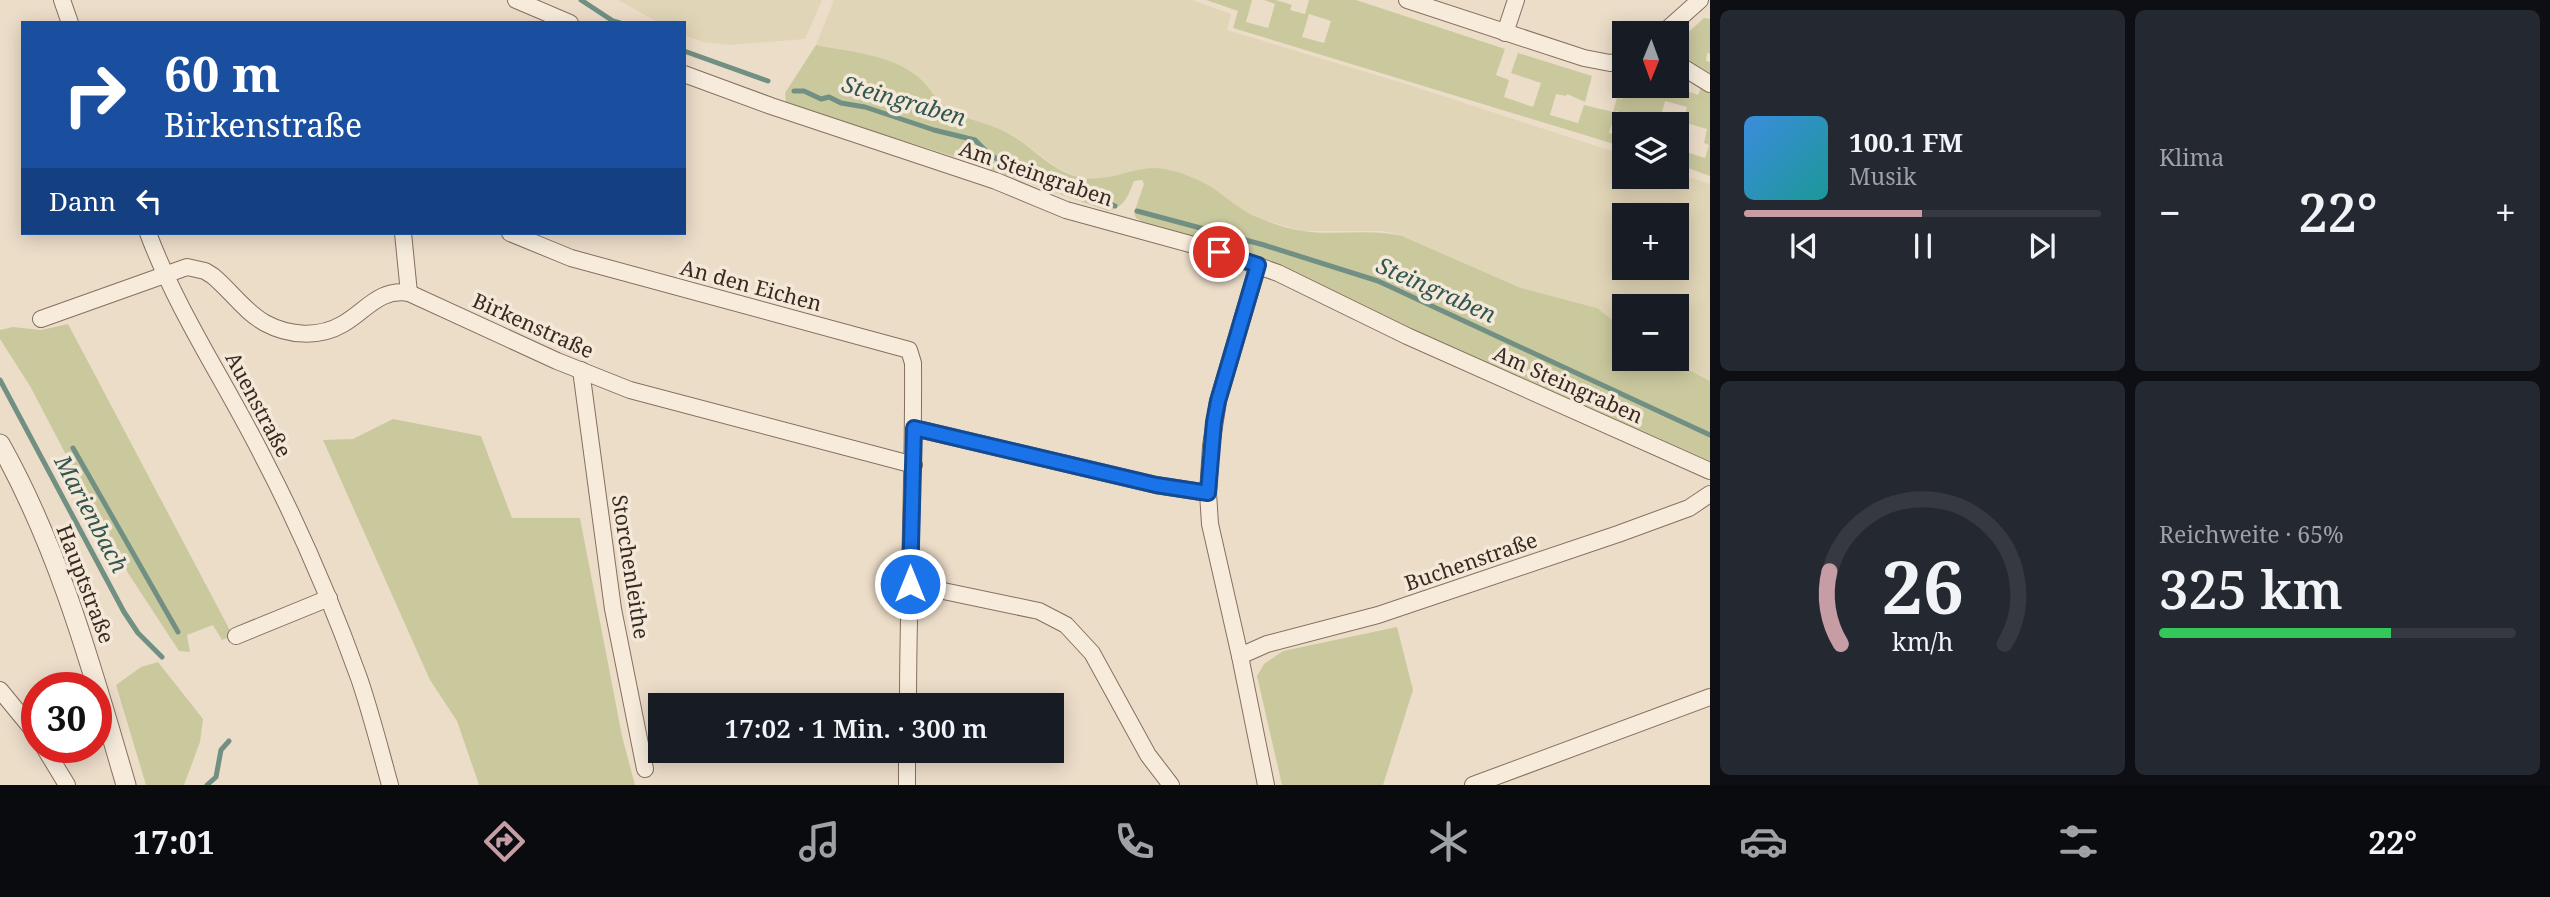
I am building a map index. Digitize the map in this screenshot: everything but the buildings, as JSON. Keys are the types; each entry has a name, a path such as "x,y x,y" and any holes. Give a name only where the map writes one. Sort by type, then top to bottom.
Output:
{"street":[{"path":"62,0 69,21"},
{"path":"516,0 565,21"},
{"path":"1407,0 1595,61 1612,61"},
{"path":"1505,33 1516,0"},
{"path":"1676,21 1700,0"},
{"path":"1689,71 1710,84"},
{"name":"Am Steingraben","path":"686,75 758,102 996,181 1066,210 1258,265 1420,342 1710,471"},
{"name":"Auenstraße","path":"149,235 164,275 265,460 329,598 360,680 390,785"},
{"path":"41,319 187,267 205,271 267,324 295,333 327,331 344,323 382,295 398,291 409,293 402,235"},
{"name":"An den Eichen","path":"515,235 571,258 909,350 913,363 914,428"},
{"path":"1258,265 1218,401 1208,493 1210,524 1266,785"},
{"name":"Birkenstraße","path":"409,293 630,390 914,465"},
{"name":"Storchenleithe","path":"581,370 611,598 645,769"},
{"path":"908,693 910,506 914,428 1156,485 1208,493"},
{"name":"Hauptstraße","path":"0,444 58,568 92,666 126,785"},
{"name":"Buchenstraße","path":"1240,656 1267,644 1378,615 1618,534 1689,508 1710,494"},
{"path":"910,584 1039,611 1066,625 1092,653 1148,755 1171,785"},
{"path":"236,636 329,598"},
{"path":"0,690 21,716"},
{"path":"1473,785 1710,698"},
{"path":"54,763 67,785"},
{"path":"907,763 907,785"}],"shaded area":[{"path":"618,0 822,0 805,39 730,45 703,42 686,36 686,21 655,21"},
{"path":"834,0 1192,0 1231,14 1227,30 1409,85 1612,151 1612,189 1689,189 1689,177 1710,184 1710,381 1689,370 1689,294 1612,294 1612,320 1597,308 1521,288 1402,236 1383,231 1301,231 1259,218 1234,205 1208,185 1179,173 1160,168 1114,178 1075,176 1057,168 1013,135 951,111 943,106 917,76 878,58 816,45"}],"green space":[{"path":"1206,0 1252,0 1246,22 1268,28 1275,4 1264,0 1276,0 1292,5 1290,10 1305,14 1309,0 1356,0 1505,49 1496,75 1509,80 1504,97 1533,107 1541,83 1511,73 1518,53 1592,76 1585,102 1567,94 1556,94 1550,115 1578,123 1584,105 1613,112 1609,133 1612,134 1612,143 1233,28 1238,11","holes":["1309,14 1331,21 1324,43 1302,37"]},
{"path":"1704,18 1710,19 1710,54 1707,53 1706,61 1710,62 1710,76 1689,62 1689,32"},
{"path":"816,45 881,58 906,69 921,80 950,110 1006,132 1066,173 1099,178 1143,169 1175,171 1208,185 1254,216 1277,224 1315,232 1402,236 1521,288 1597,308 1612,320 1612,371 1689,370 1710,381 1710,461 1545,391 1263,259 1143,222 1136,218 1134,213 1144,184 1142,180 1134,181 1122,204 1108,211 965,160 790,105 786,102 785,93"},
{"path":"1701,88 1710,93 1710,176 1689,168 1689,153 1705,158 1709,145 1704,143 1707,129 1689,124 1687,107 1665,101 1662,112 1613,112 1617,98 1689,98 1689,92 1698,95"},
{"path":"68,324 233,636 222,640 213,625 187,635 190,652 179,651 128,573 30,386 0,339 0,330 13,327 41,330"},
{"path":"393,419 481,436 512,518 580,518 622,736 635,785 479,785 457,721 430,680 323,440 353,439"},
{"path":"1397,627 1413,690 1383,785 1282,785 1257,676 1264,664 1283,651"},
{"path":"158,662 203,719 200,742 184,785 146,785 116,685 141,667"}],"waterway":[{"name":"Steingraben","path":"581,0 613,21"},
{"name":"Steingraben","path":"686,52 768,81"},
{"name":"Steingraben","path":"794,91 804,91 821,99 829,97 841,103 865,107 934,130 975,140 990,155 1012,167 1029,171 1115,206"},
{"name":"Steingraben","path":"1137,211 1264,245 1378,281 1710,435"},
{"name":"Marienbach","path":"0,380 124,612 138,633 162,657"},
{"path":"73,448 178,632"},
{"path":"207,785 216,777 221,750 229,741"}],"route":[{"path":"910,584 914,428 1156,485 1208,493 1218,401 1258,265 1219,252"}]}
